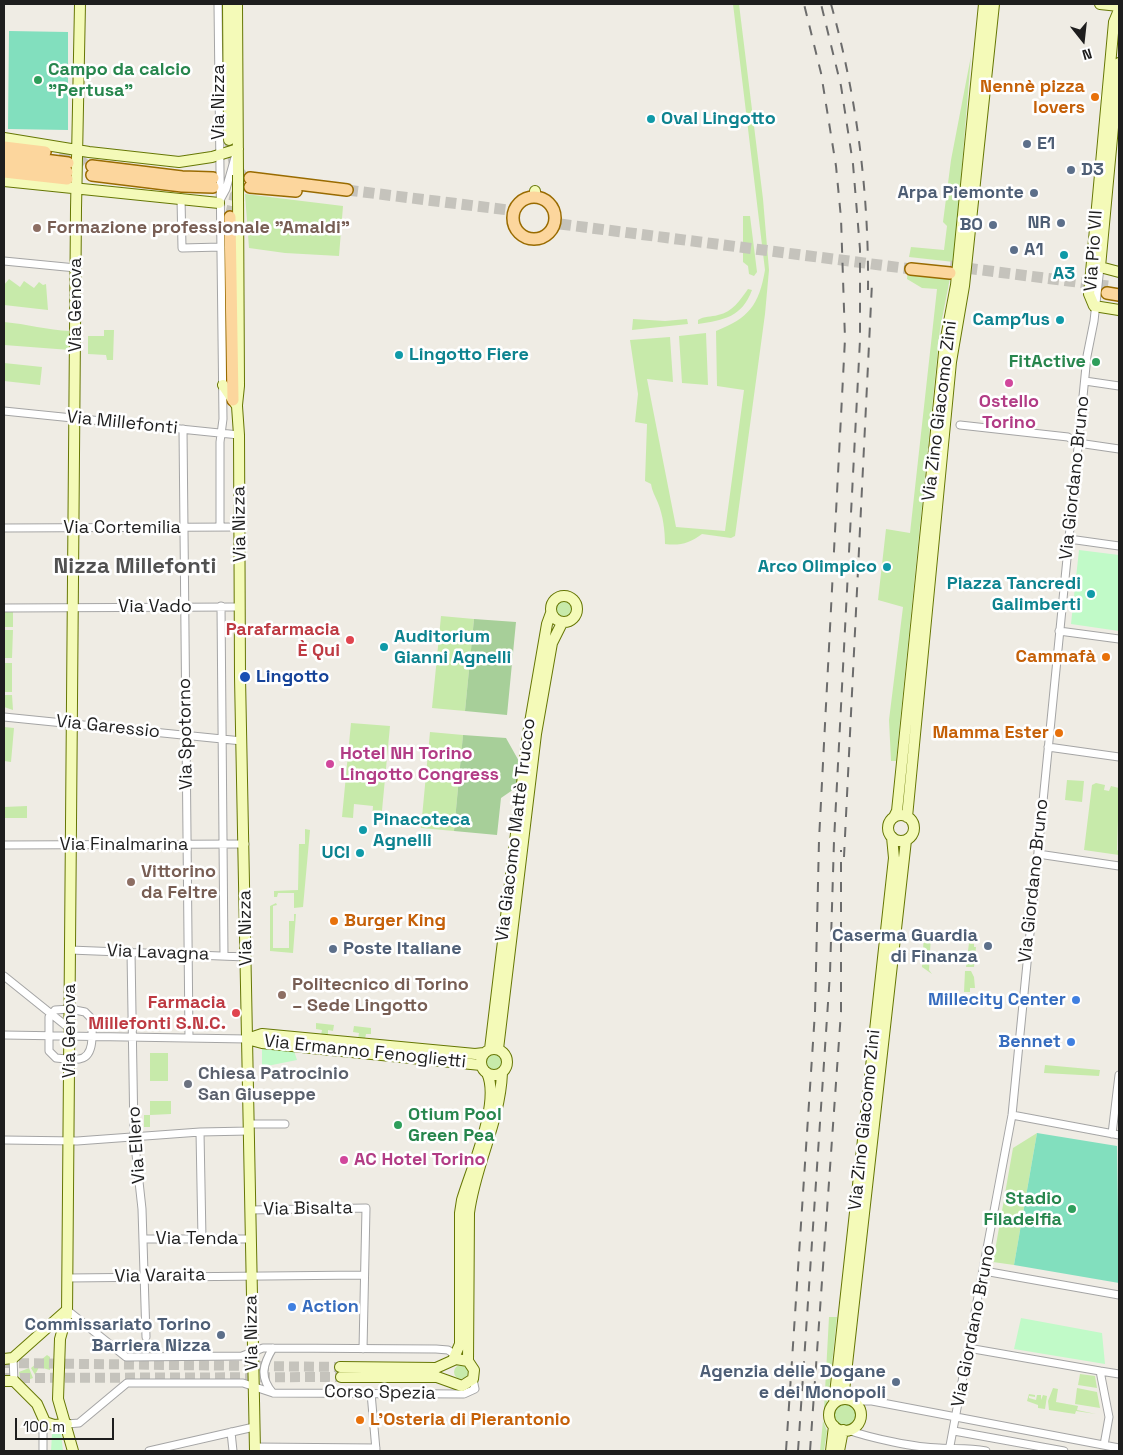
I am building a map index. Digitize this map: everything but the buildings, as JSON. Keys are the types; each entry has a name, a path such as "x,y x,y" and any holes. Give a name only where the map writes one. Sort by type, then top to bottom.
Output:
{"main road":[{"path":"4,147 59,155"},
{"path":"4,155 68,171"},
{"path":"4,164 68,171"},
{"path":"4,172 68,171"},
{"path":"92,171 213,182"},
{"path":"250,182 346,194"},
{"path":"535,194 548,202 558,220 546,236 531,239 520,234 510,214 520,202 535,194"},
{"path":"230,217 235,403"},
{"path":"911,265 950,270"},
{"path":"1112,289 1119,295"}],"street":[{"name":"Via Genova","path":"73,1451 59,1405 58,1393 60,1339 67,1319 68,1278 76,268 80,4"},
{"name":"Via Nizza","path":"218,4 219,202 223,385 220,527"},
{"path":"228,4 229,140"},
{"name":"Via Nizza","path":"237,4 239,386 235,403 239,435 242,740 254,1449"},
{"name":"Via Zino Giacomo Zini","path":"894,817 898,811 945,342 956,285 984,4"},
{"name":"Via Zino Giacomo Zini","path":"907,817 951,362 964,286 994,4"},
{"path":"1100,4 1119,6"},
{"name":"Via Pio VII","path":"1096,307 1090,299 1092,253 1114,22 1119,10"},
{"name":"Via Pio VII","path":"1096,307 1116,139 1119,63"},
{"path":"4,138 78,150 179,162 220,155 238,149"},
{"name":"Via Nizza","path":"219,202 226,189 238,149"},
{"path":"4,180 219,202"},
{"path":"181,198 182,248 221,247"},
{"path":"4,261 76,268"},
{"path":"1100,267 1119,272"},
{"path":"1096,307 1119,310"},
{"name":"Via Giordano Bruno","path":"949,1449 954,1431 1012,1115 1087,356 1096,307"},
{"path":"1085,381 1119,386"},
{"name":"Via Nizza","path":"223,385 235,403"},
{"name":"Via Millefonti","path":"4,411 239,435"},
{"path":"960,425 1068,437 1078,443 1119,449"},
{"name":"Via Spotorno","path":"182,429 189,1038"},
{"name":"Via Cortemilia","path":"4,528 240,527"},
{"path":"1069,539 1119,546"},
{"path":"559,597 569,597 574,600 578,608 576,616 568,622 562,623 555,620 551,613 552,604 559,597"},
{"path":"221,606 224,956"},
{"name":"Via Vado","path":"74,607 236,606"},
{"path":"4,608 74,607"},
{"name":"Via Giacomo Mattè Trucco","path":"491,1050 528,734 547,624 551,613"},
{"name":"Via Giacomo Mattè Trucco","path":"491,1050 536,734 552,643 562,623"},
{"path":"1059,631 1119,639"},
{"name":"Via Garessio","path":"4,717 242,740"},
{"path":"1048,747 1119,757"},
{"path":"900,815 907,817 913,822 912,836 906,840 898,841 892,838 888,827 894,817 900,815"},
{"name":"Via Zino Giacomo Zini","path":"834,1403 894,858 892,838"},
{"name":"Via Zino Giacomo Zini","path":"850,1400 844,1391 906,840"},
{"name":"Via Finalmarina","path":"4,845 245,844"},
{"path":"1038,854 1119,866"},
{"name":"Via Lavagna","path":"70,950 246,957"},
{"name":"Via Ellero","path":"131,952 134,1136 143,1239 146,1337"},
{"path":"4,976 51,1013 70,1033"},
{"path":"58,1009 70,1009 80,1010 90,1016 92,1036 90,1053 84,1058 56,1058 51,1055 48,1018 51,1013 58,1009"},
{"path":"4,1035 48,1036 70,1033 92,1036 248,1039"},
{"name":"Via Ermanno Fenoglietti","path":"248,1039 262,1034 475,1054 491,1050"},
{"name":"Via Ermanno Fenoglietti","path":"248,1039 262,1043 484,1069"},
{"path":"459,1358 460,1213 487,1119 491,1085 484,1069 491,1050 504,1052 508,1059 507,1066 502,1072 495,1075 484,1069"},
{"path":"459,1358 469,1213 473,1190 495,1121 502,1072"},
{"path":"1012,1115 1116,1135 1119,1075"},
{"path":"4,1140 69,1141 285,1124"},
{"path":"200,1132 202,1240"},
{"name":"Via Bisalta","path":"250,1210 366,1208 364,1275"},
{"name":"Via Tenda","path":"143,1239 250,1239"},
{"path":"984,1271 1119,1295"},
{"path":"363,1349 364,1275"},
{"name":"Via Varaita","path":"68,1278 364,1275"},
{"path":"43,1451 43,1420 37,1404 9,1381 8,1358 67,1310 126,1357 147,1354 242,1356 263,1348 436,1349 448,1350 474,1370 473,1379"},
{"path":"272,1393 265,1381 264,1362 274,1348"},
{"path":"968,1348 1119,1374"},
{"name":"Corso Spezia","path":"66,1424 79,1423 126,1383 238,1382 272,1393 464,1394 475,1389 473,1379 466,1385 458,1386 437,1372 459,1358"},
{"path":"1100,1371 1108,1416 1104,1445"},
{"path":"341,1372 437,1372"},
{"path":"254,1449 376,1450 371,1393"},
{"path":"830,1451 842,1429 856,1426 860,1418 859,1408 850,1400"},
{"path":"986,1451 961,1447 949,1449 936,1448 863,1436 842,1429 829,1412 834,1403 850,1400 872,1401 1119,1448"},
{"path":"43,1420 51,1425 66,1424"},
{"path":"149,1451 254,1427"},
{"path":"839,1451 842,1429"},
{"path":"954,1431 1064,1451"},
{"path":"230,1432 233,1451"}],"green space":[{"path":"733,4 739,4 763,199 769,270 765,314 735,536 731,538 702,534 685,543 665,544 660,508 651,484 645,481 647,424 635,422 638,394 630,340 670,337 673,382 647,379 676,527 725,531 744,390 717,386 716,331 737,321 751,309 763,282 765,270"},
{"name":"Campo da calcio \"Pertusa\"","path":"9,31 68,32 68,130 8,129"},
{"path":"971,56 954,262 909,257 911,247 944,250 947,226 943,222 951,160"},
{"path":"245,194 343,206 339,256 285,253 249,248"},
{"path":"743,216 750,216 757,272 754,276 749,274 748,266 743,262"},
{"path":"908,269 950,278 940,329 896,761 891,761 889,720 903,607 878,600 886,529 910,533 937,289 922,288 907,279"},
{"path":"9,279 20,287 24,281 34,288 39,282 43,285 46,284 48,310 4,305 4,285"},
{"path":"748,289 752,290 748,299 737,312 724,319 698,324 700,319 728,311 736,305"},
{"path":"633,319 665,321 687,319 688,324 632,330"},
{"path":"4,322 70,331 70,350 4,345"},
{"path":"104,330 114,330 113,360 107,360 106,355 88,354 88,336 104,336"},
{"path":"706,333 708,385 682,383 679,336"},
{"path":"4,363 42,367 40,385 4,381"},
{"name":"Piazza Tancredi Galimberti","path":"1079,550 1119,555 1119,631 1071,624"},
{"path":"564,600 571,603 574,610 571,617 564,620 557,617 554,610 557,603"},
{"path":"4,612 13,612 13,627 4,627"},
{"path":"441,616 474,619 465,711 432,708"},
{"path":"474,619 516,622 507,715 465,711"},
{"path":"4,630 13,630 12,658 4,658"},
{"path":"4,663 12,663 12,692 4,692"},
{"path":"4,695 12,695 13,710 4,707"},
{"path":"351,723 390,726 381,821 372,820 373,806 354,804 353,818 342,817"},
{"path":"4,727 14,728 11,762 4,761"},
{"path":"430,732 463,735 454,831 421,828"},
{"path":"463,735 506,738 520,763 517,787 501,798 497,835 454,831"},
{"path":"1067,780 1084,781 1082,802 1065,800"},
{"path":"1096,783 1105,785 1104,790 1109,791 1111,786 1119,788 1117,850 1119,855 1084,850 1092,785"},
{"path":"27,806 27,818 4,818 4,807"},
{"path":"305,829 310,830 303,907 294,908 294,893 278,893 277,897 274,897 274,891 298,890 299,844 305,844"},
{"path":"276,903 277,905 273,906 273,948 289,948 289,921 294,921 294,914 296,914 293,953 270,951 270,906"},
{"path":"924,934 931,935 929,970 932,974 922,967"},
{"path":"969,943 974,944 974,947 976,947 974,967 966,967"},
{"path":"965,971 971,971 974,977 975,988 970,988 970,992 964,992"},
{"path":"316,1023 334,1025 333,1031 328,1030 328,1036 321,1035 322,1030 316,1029"},
{"path":"354,1026 371,1028 371,1034 366,1034 365,1039 358,1039 359,1033 353,1032"},
{"path":"262,1048 294,1051 297,1060 262,1067"},
{"path":"494,1052 500,1055 503,1061 500,1067 494,1070 488,1067 485,1061 488,1055"},
{"path":"150,1053 168,1053 168,1081 150,1081"},
{"path":"1045,1065 1100,1070 1099,1076 1044,1073"},
{"path":"150,1101 171,1101 171,1114 150,1115"},
{"path":"144,1115 150,1115 150,1127 144,1127"},
{"path":"1037,1133 1014,1265 993,1262 1013,1148"},
{"name":"Stadio Filadelfia","path":"1037,1133 1117,1146 1119,1283 1014,1265"},
{"path":"829,1317 837,1317 828,1400 824,1409"},
{"path":"1021,1318 1102,1333 1105,1364 1014,1349"},
{"path":"47,1355 50,1357 50,1370 39,1367 35,1375 31,1368"},
{"path":"458,1365 464,1365 468,1372 464,1379 458,1379 454,1375 454,1369"},
{"path":"29,1368 33,1378 20,1383 19,1372"},
{"path":"1080,1374 1095,1376 1097,1388 1078,1385"},
{"path":"1053,1388 1058,1389 1056,1402 1078,1406 1077,1410 1096,1414 1076,1411 1075,1414 1049,1410 1048,1401"},
{"path":"1077,1388 1097,1392 1100,1408 1075,1404"},
{"path":"1029,1394 1035,1395 1035,1397 1029,1396 1029,1398 1036,1400 1037,1395 1041,1395 1041,1400 1043,1395 1047,1396 1045,1409 1038,1408 1038,1405 1027,1401"},
{"path":"845,1404 855,1411 856,1415 849,1425 845,1426 835,1419 834,1415 841,1405"},
{"path":"823,1421 827,1431 824,1451 820,1451"},
{"path":"56,1430 61,1433 63,1451 51,1451 52,1434"}],"tunnel":[{"path":"229,140 234,165 245,178"},
{"path":"59,155 81,161 86,165"},
{"path":"230,217 235,196 244,187"},
{"path":"347,190 508,210"},
{"path":"560,224 911,269"},
{"path":"950,266 1108,286"},
{"path":"146,1337 147,1351"},
{"path":"4,1363 340,1367"},
{"path":"5,1378 341,1377"}],"railway":[{"path":"786,1451 815,1012 819,840 845,339 841,218 836,166 821,73 804,4"},
{"path":"798,1451 830,973 834,841 860,340 860,249 853,164 841,86 821,4"},
{"path":"831,4 848,74 860,146 864,182 868,290"},
{"path":"844,857 872,283"},
{"path":"810,1451 841,1012 841,850"}],"place":[{"name":"Campo da calcio \"Pertusa\"","path":"38,80"},
{"name":"Nennè pizza lovers","path":"1095,97"},
{"name":"Oval Lingotto","path":"651,119"},
{"name":"E1","path":"1027,144"},
{"name":"D3","path":"1071,170"},
{"name":"Arpa Piemonte","path":"1034,193"},
{"name":"NR","path":"1061,223"},
{"name":"B0","path":"993,225"},
{"name":"Formazione professionale \"Amaldi\"","path":"37,228"},
{"name":"A1","path":"1014,250"},
{"name":"A3","path":"1064,255"},
{"name":"Camp1us","path":"1060,320"},
{"name":"Lingotto Fiere","path":"399,355"},
{"name":"FitActive","path":"1096,362"},
{"name":"Ostello Torino","path":"1009,383"},
{"name":"Arco Olimpico","path":"887,567"},
{"name":"Piazza Tancredi Galimberti","path":"1091,594"},
{"name":"Parafarmacia È Qui","path":"350,640"},
{"name":"Auditorium Gianni Agnelli","path":"384,647"},
{"name":"Cammafà","path":"1106,657"},
{"name":"Lingotto","path":"245,677"},
{"name":"Mamma Ester","path":"1059,733"},
{"name":"Hotel NH Torino Lingotto Congress","path":"330,764"},
{"name":"Pinacoteca Agnelli","path":"363,830"},
{"name":"UCI","path":"360,853"},
{"name":"Vittorino da Feltre","path":"131,882"},
{"name":"Burger King","path":"334,921"},
{"name":"Caserma Guardia di Finanza","path":"988,946"},
{"name":"Poste Italiane","path":"333,949"},
{"name":"Politecnico di Torino – Sede Lingotto","path":"282,995"},
{"name":"Millecity Center","path":"1076,1000"},
{"name":"Farmacia Millefonti S.N.C.","path":"236,1013"},
{"name":"Bennet","path":"1071,1042"},
{"name":"Chiesa Patrocinio San Giuseppe","path":"188,1084"},
{"name":"Otium Pool Green Pea","path":"398,1125"},
{"name":"AC Hotel Torino","path":"344,1160"},
{"name":"Stadio Filadelfia","path":"1072,1209"},
{"name":"Action","path":"292,1307"},
{"name":"Commissariato Torino Barriera Nizza","path":"221,1335"},
{"name":"Agenzia delle Dogane e dei Monopoli","path":"896,1382"},
{"name":"L'Osteria di Pierantonio","path":"360,1420"}],"district":[{"name":"Nizza Millefonti","path":"135,567"}]}
